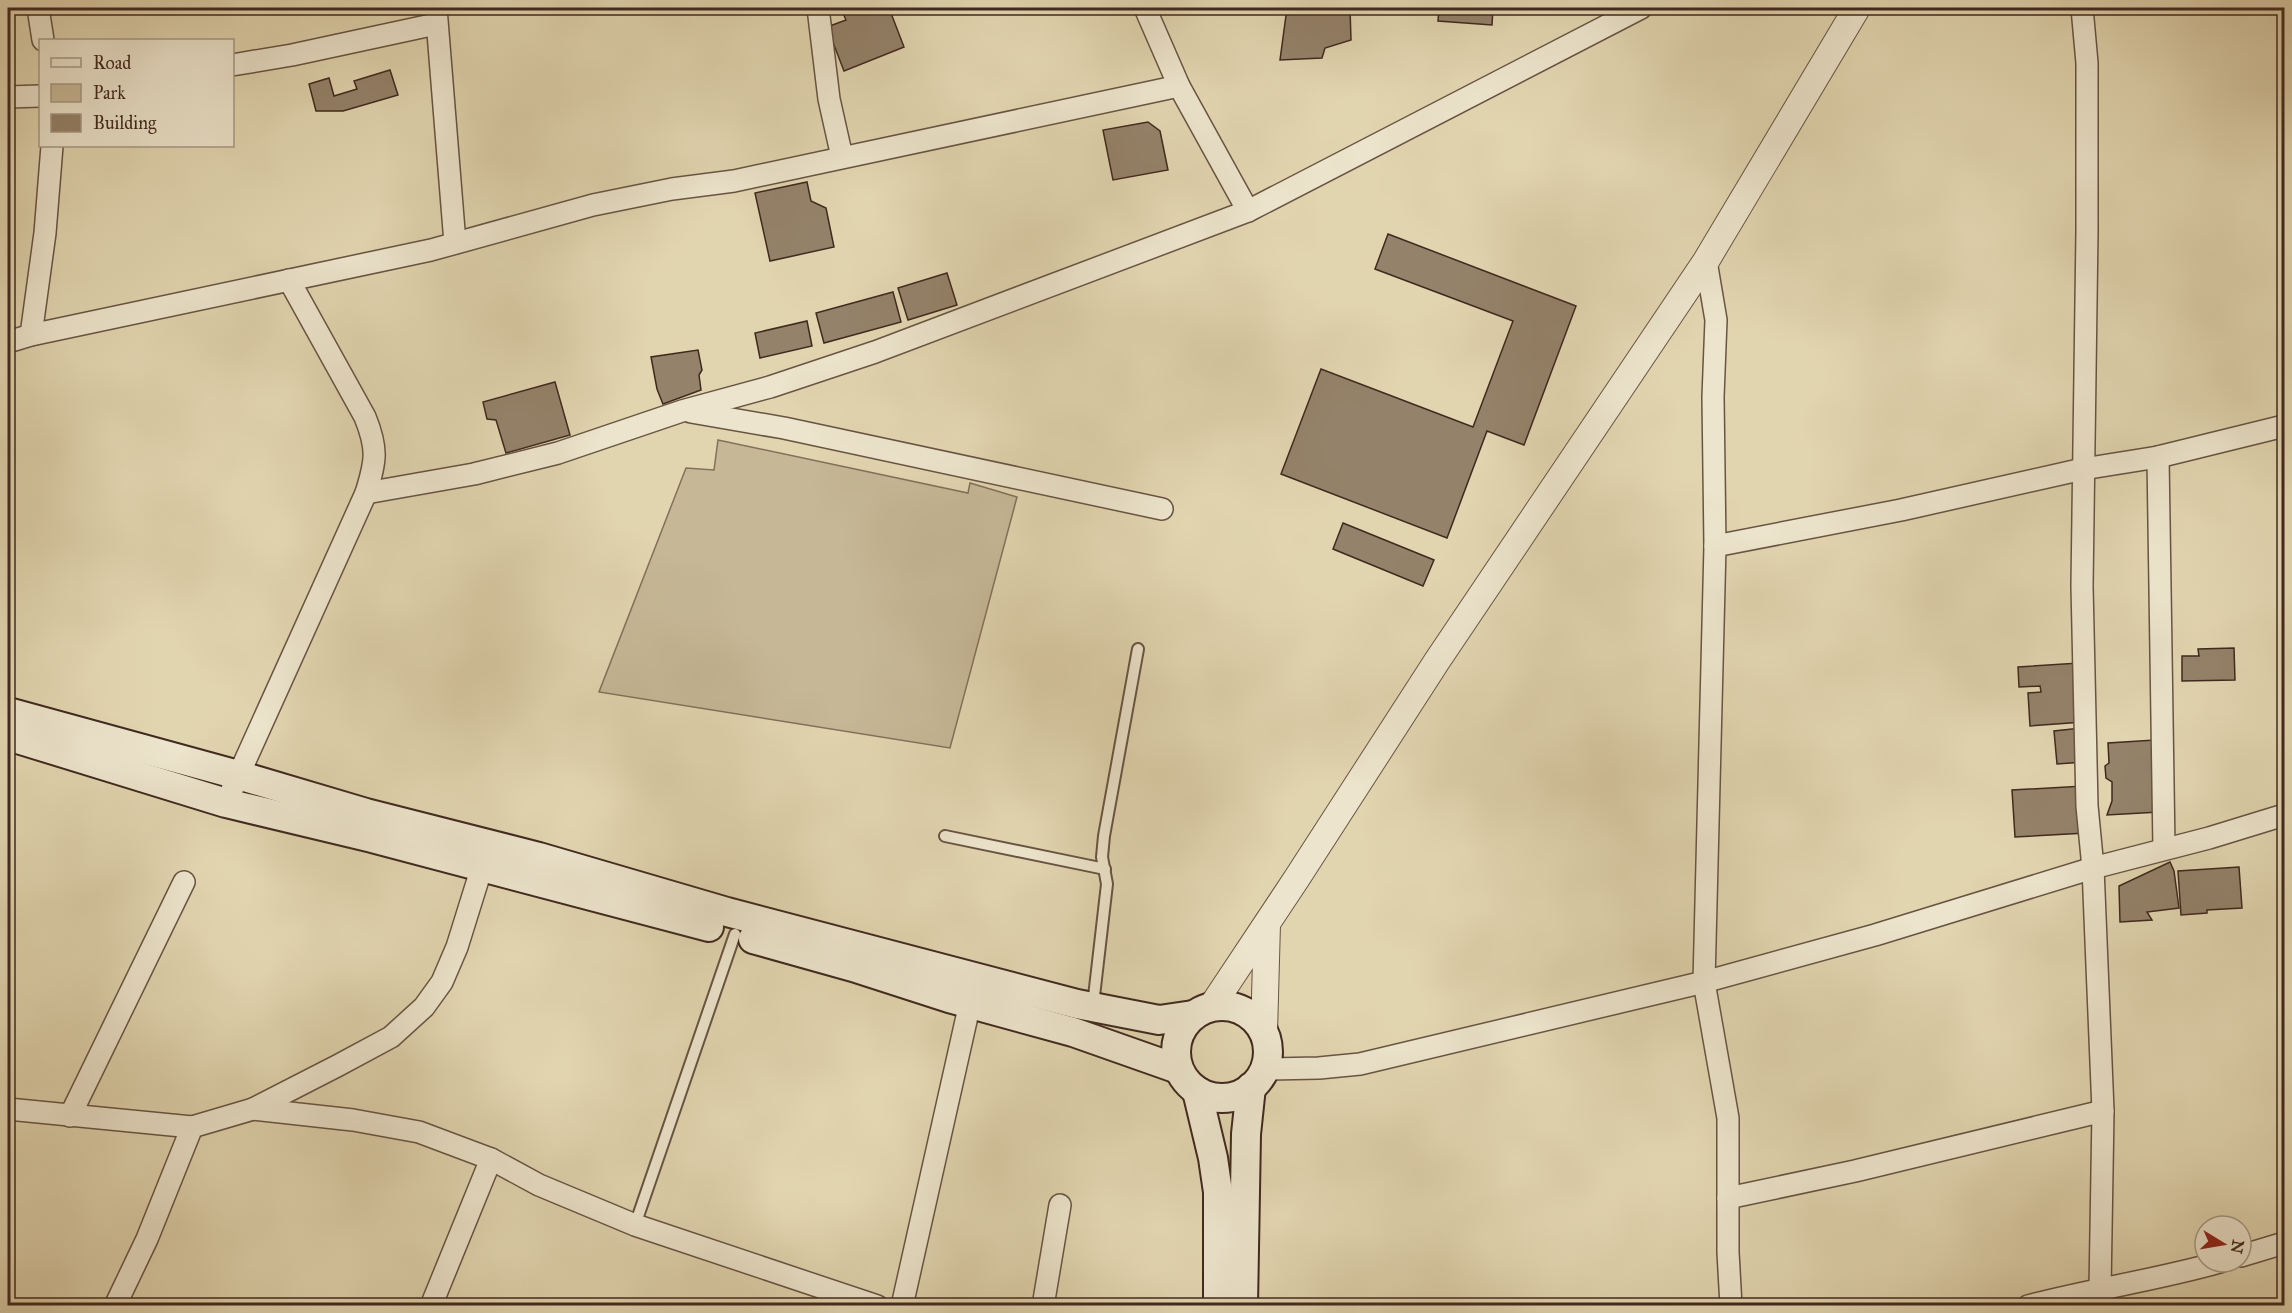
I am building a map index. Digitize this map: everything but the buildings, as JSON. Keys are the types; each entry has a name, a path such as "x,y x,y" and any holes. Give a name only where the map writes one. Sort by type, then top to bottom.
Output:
{"main road":[{"path":"8,712 238,775 366,813 485,855 735,934 1073,1032 1178,1069"},
{"path":"8,736 226,803 485,855 727,912 1093,1007 1159,1020 1232,1007 1251,1016 1263,1033 1268,1057 1258,1078 1246,1134 1243,1305"},
{"path":"1203,1011 1181,1030 1175,1049 1178,1069 1186,1081 1197,1091 1210,1097 1225,1098 1239,1095 1258,1078"},
{"path":"1197,1091 1211,1147 1218,1192 1218,1305"}],"street":[{"path":"38,8 43,39"},
{"path":"818,8 829,99 842,157"},
{"path":"1145,8 1179,86 1248,211"},
{"path":"366,493 474,474 558,453 682,411 770,387 875,352 1248,211 1641,8"},
{"path":"1203,1011 1267,924 1437,661 1706,261 1857,8"},
{"path":"2082,8 2087,63 2086,401 2082,586 2087,806 2093,868 2103,1111 2099,1298"},
{"path":"234,66 292,55 436,16 455,243"},
{"path":"8,342 31,335 455,243 593,205 672,189 734,181 1179,86"},
{"path":"8,97 39,96"},
{"path":"31,335 45,233 52,147"},
{"path":"1706,261 1716,320 1713,398 1715,546 1704,982 1728,1118 1731,1305"},
{"path":"226,803 366,493 375,466 373,436 365,417 289,280"},
{"path":"682,411 784,428 1162,509"},
{"path":"1715,546 1901,510 2083,468 2158,457 2284,426"},
{"path":"2158,457 2163,849"},
{"path":"1258,1078 1360,1064 1704,982 1875,935 2093,868 2284,815"},
{"path":"8,1109 192,1127 253,1109 391,1037 424,1007 442,982 457,947 485,855"},
{"path":"70,1116 184,882"},
{"path":"1263,1033 1267,924"},
{"path":"902,1305 970,1003"},
{"path":"253,1109 353,1120 419,1132 491,1159 539,1185 635,1225 877,1305"},
{"path":"1728,1198 1855,1171 2103,1111"},
{"path":"115,1305 147,1239 192,1127"},
{"path":"431,1305 491,1159"},
{"path":"1042,1305 1060,1205"},
{"path":"2253,1252 2284,1243"},
{"path":"2028,1305 2067,1295 2099,1298 2193,1270"}],"lane":[{"path":"1093,1007 1107,884 1102,857 1104,836 1138,650"},
{"path":"945,836 1105,869"},
{"path":"635,1225 735,934"}],"green space":[{"path":"718,440 968,493 970,483 1017,497 950,748 599,692 686,468 714,470"}]}
